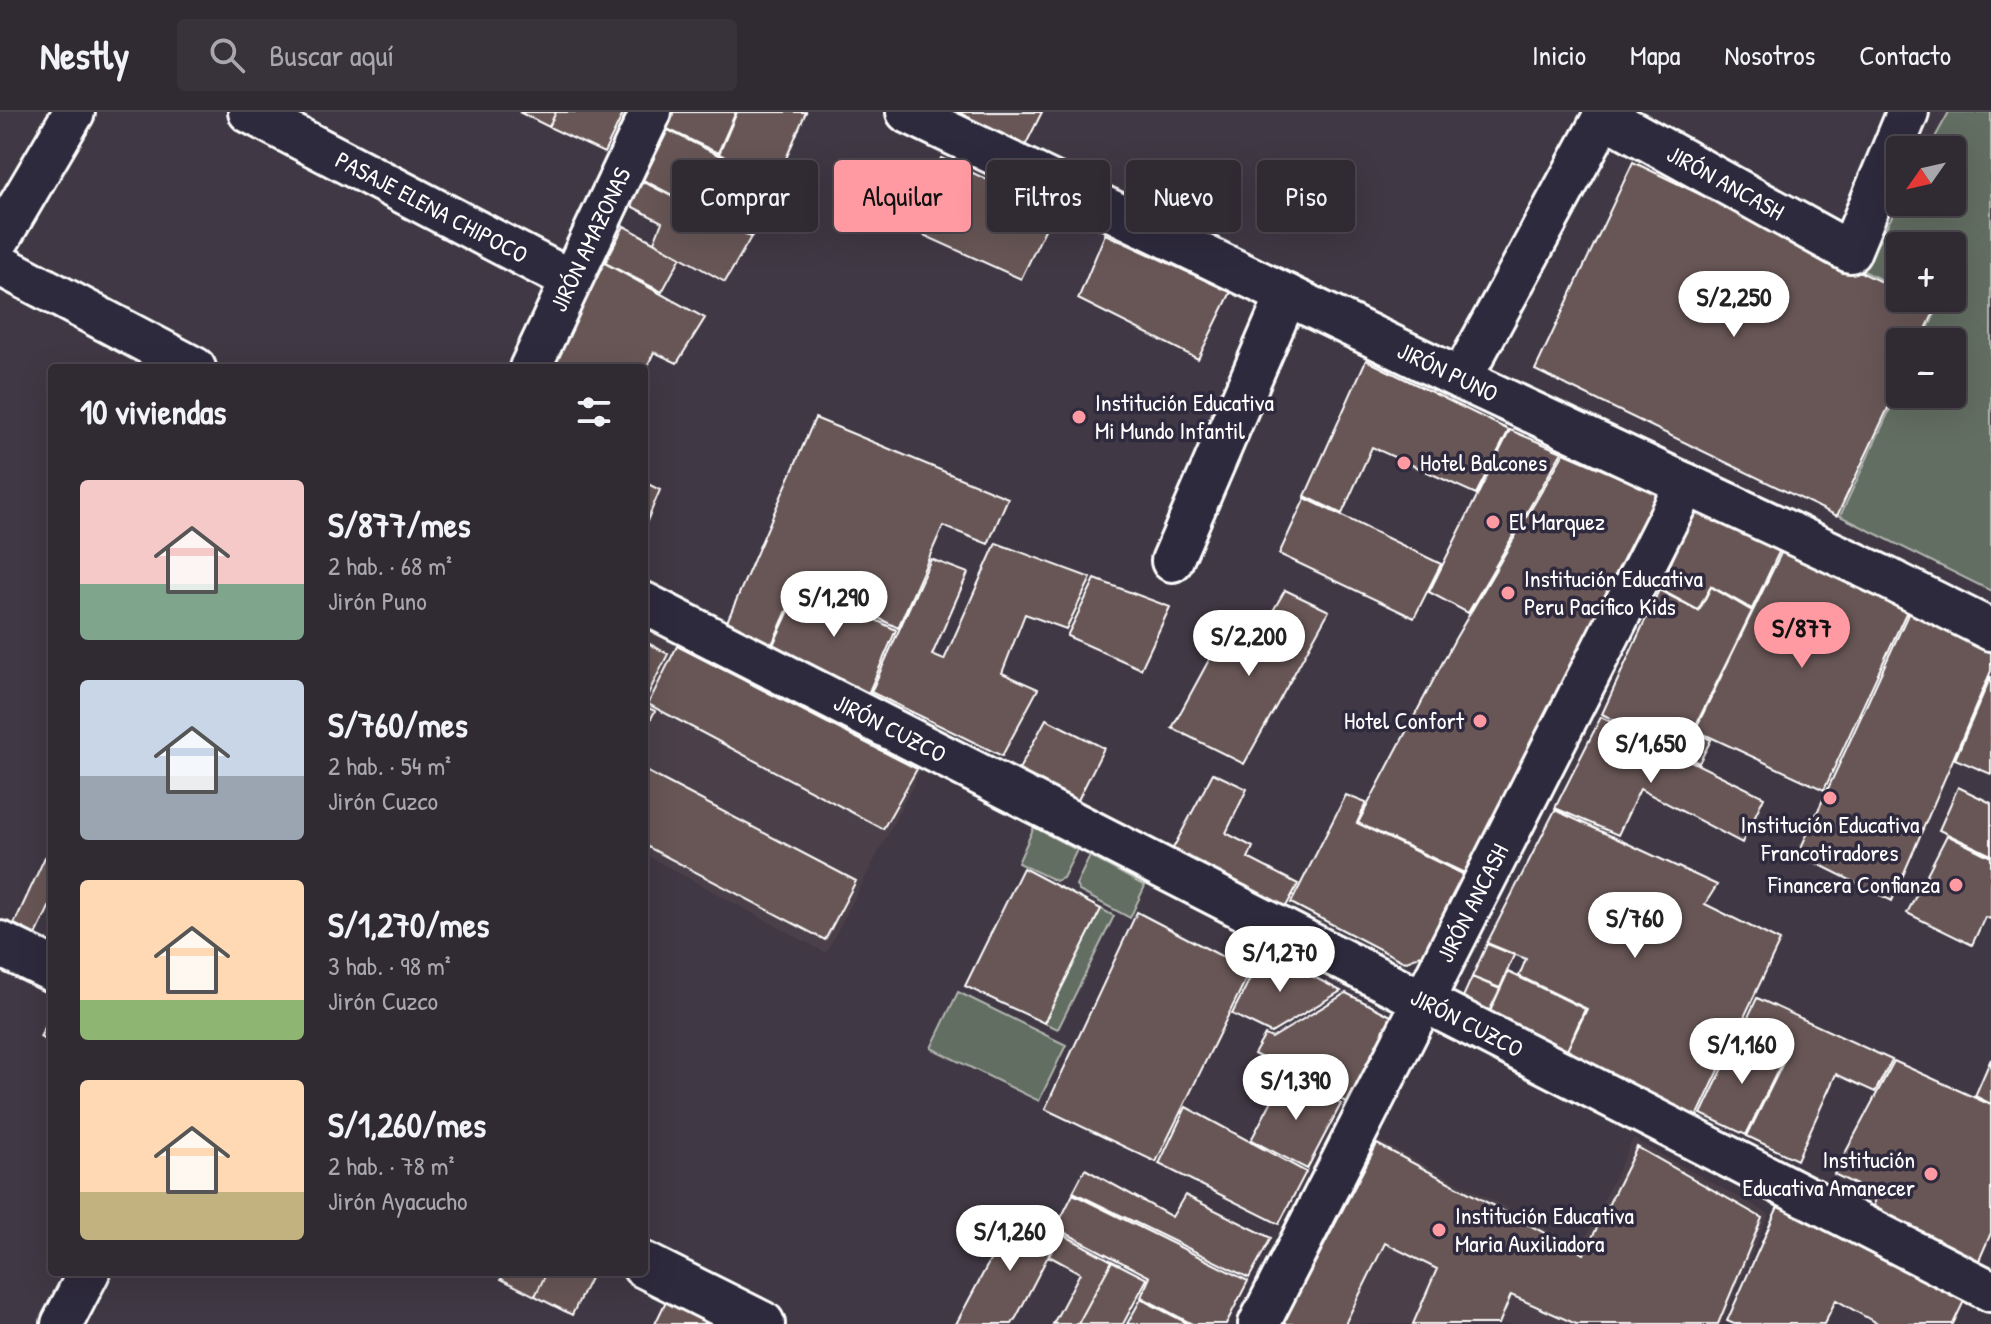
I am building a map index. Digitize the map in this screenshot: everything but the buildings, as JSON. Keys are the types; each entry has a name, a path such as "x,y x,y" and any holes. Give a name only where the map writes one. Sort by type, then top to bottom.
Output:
{"main road":[{"path":"0,944 48,967"},
{"path":"648,1267 762,1324"}],"street":[{"path":"0,238 74,112"},
{"name":"PASAJE ELENA CHIPOCO","path":"249,112 570,280"},
{"name":"JIRÓN AMAZONAS","path":"532,364 651,112"},
{"name":"JIRÓN PUNO","path":"907,112 1991,630"},
{"name":"JIRÓN ANCASH","path":"1461,379 1600,114 1850,252 1908,112"},
{"path":"0,265 187,364"},
{"path":"1172,561 1287,295"},
{"name":"JIRÓN ANCASH","path":"1259,1324 1686,484"},
{"name":"JIRÓN CUZCO","path":"648,605 1991,1291"},
{"path":"62,1324 87,1276"}],"shaded area":[{"path":"648,627 921,770 826,953 648,856"},
{"name":"Institución Educativa Maria Auxiliadora","path":"1374,1138 1581,1247 1633,1139 1769,1214 1722,1324 1279,1324"}],"green space":[{"path":"1949,112 1991,112 1991,591 1840,516 1891,408 1966,408 1966,328 1928,328 1936,312 1966,312 1966,232 1886,232 1886,282 1835,257 1874,249 1892,216 1966,216 1966,136 1936,136"},
{"path":"1034,827 1077,850 1063,878 1056,881 1018,863"},
{"path":"1090,856 1145,886 1130,918 1079,891 1076,885"},
{"path":"1101,909 1114,916 1058,1029 1044,1023"},
{"path":"958,992 1066,1045 1039,1101 931,1048"}],"place":[{"name":"Institución Educativa Mi Mundo Infantil","path":"1079,417"},
{"name":"Hotel Balcones","path":"1404,463"},
{"name":"El Marquez","path":"1493,522"},
{"name":"Institución Educativa Peru Pacifico Kids","path":"1508,593"},
{"name":"Hotel Confort","path":"1480,721"},
{"name":"Institución Educativa Francotiradores","path":"1830,798"},
{"name":"Financera Confianza","path":"1956,885"},
{"name":"Institución Educativa Amanecer","path":"1931,1174"},
{"name":"Institución Educativa Maria Auxiliadora","path":"1439,1230"}]}
